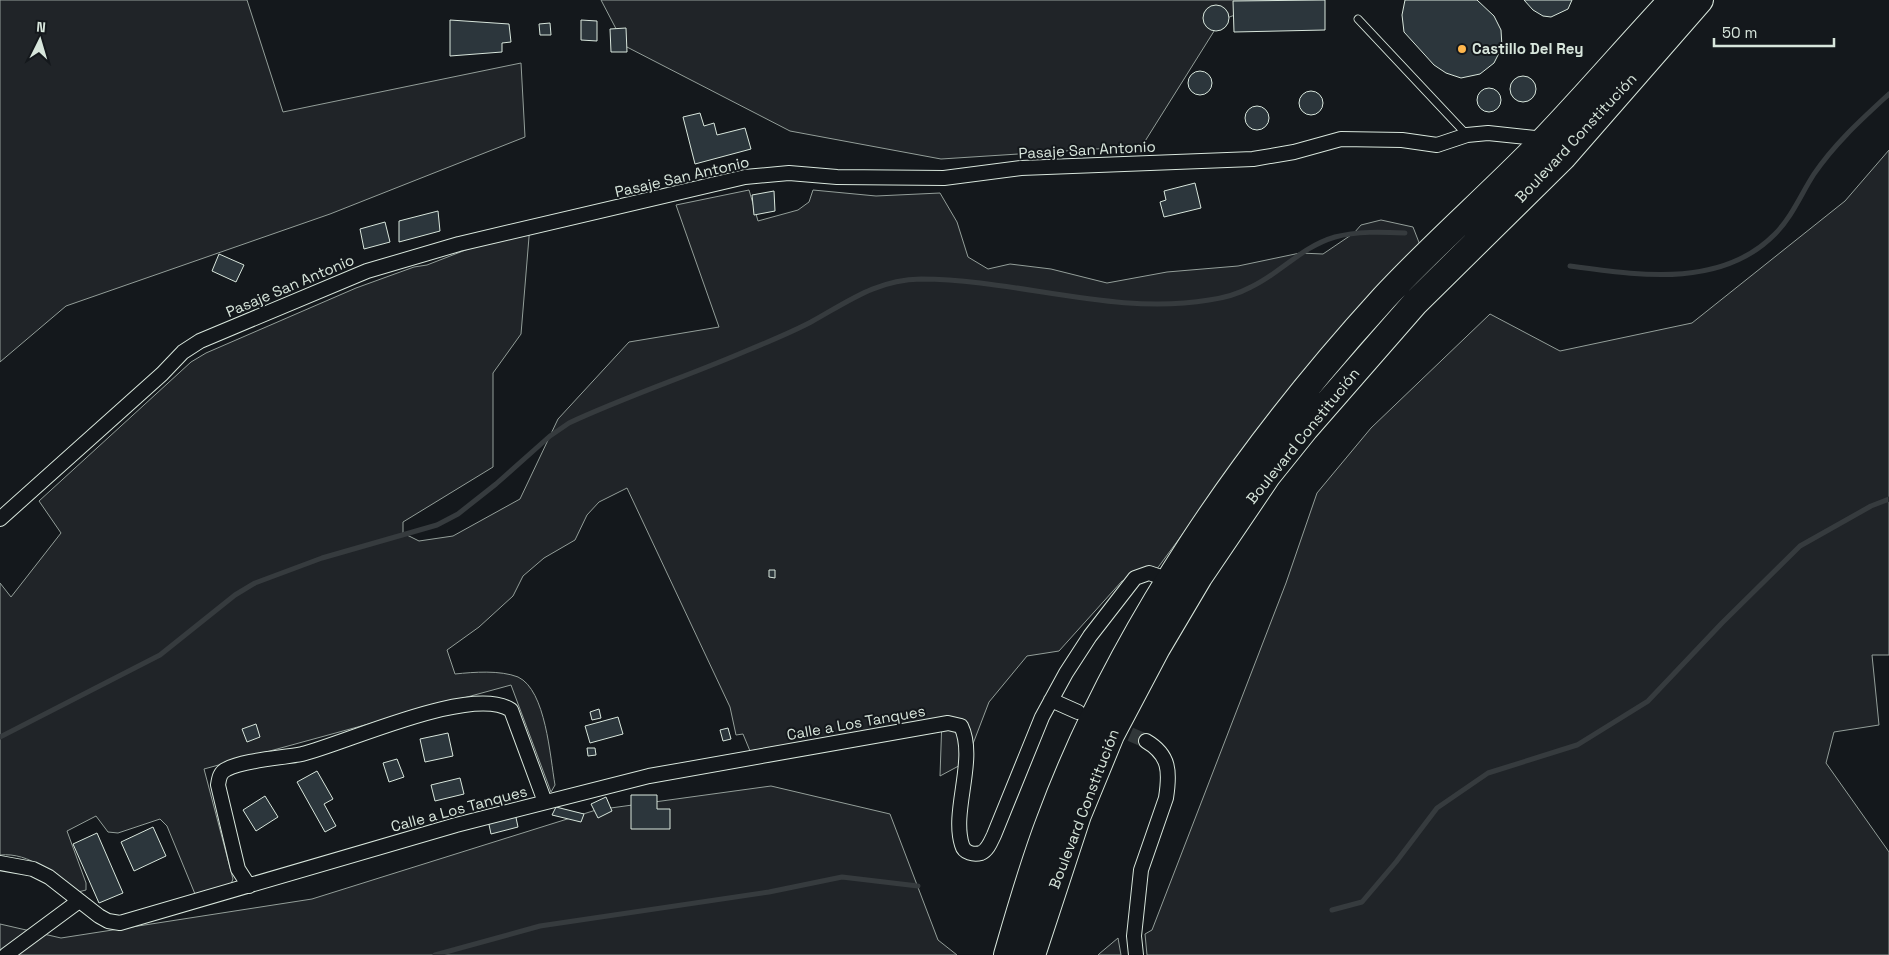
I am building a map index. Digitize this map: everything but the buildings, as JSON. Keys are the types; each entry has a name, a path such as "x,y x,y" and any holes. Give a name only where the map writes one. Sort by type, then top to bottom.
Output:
{"highway":[{"name":"Boulevard Constitución","path":"1007,955 1050,819 1071,770 1119,669 1170,580 1195,541 1269,435 1320,372 1385,298 1544,139 1672,0"},
{"name":"Boulevard Constitución","path":"1032,955 1078,815 1111,735 1157,648 1195,585 1263,482 1305,429 1415,303 1562,157 1700,0"}],"street":[{"name":"Pasaje San Antonio","path":"0,519 162,374 183,352 200,341 367,271 459,244 746,177 789,173 837,177 944,178 1047,167 1253,159 1294,152 1326,141 1341,139 1402,140 1437,145 1467,135 1488,133 1544,139"},
{"path":"1078,712 1051,700 1090,636 1135,578 1148,573 1170,580"},
{"name":"Calle a Los Tanques","path":"0,863 33,869 49,877 108,921 120,923 456,825 648,776 948,723 956,723 961,726 965,733 966,743 960,829 962,846 967,852 975,854 983,852 990,845 1030,742 1051,700"},
{"path":"249,886 238,868 218,785 219,777 229,768 303,753 427,713 482,703 494,703 511,710 545,802"},
{"path":"1136,955 1134,936 1141,870 1166,798 1168,786 1166,763 1156,747 1146,741"},
{"path":"6,955 79,901"}],"lane":[{"path":"1358,19 1467,135"}],"shaded area":[{"path":"0,0 247,0 283,112 521,63 525,137 330,214 66,306 0,362"},
{"path":"601,0 1277,0 1221,20 1142,146 941,159 790,131 625,46"},
{"path":"1889,150 1889,655 1872,655 1879,725 1834,732 1826,763 1889,852 1889,955 1147,955 1145,934 1152,930 1286,583 1317,493 1371,428 1490,314 1560,351 1692,323 1845,201"},
{"path":"749,190 758,221 798,210 809,202 813,190 876,196 940,193 957,222 968,257 988,269 1010,264 1051,269 1107,283 1167,272 1238,266 1300,253 1323,254 1354,233 1361,225 1381,220 1413,227 1420,245 1378,307 1294,383 1148,581 1122,581 1059,651 1027,656 989,702 966,762 940,776 942,718 750,751 743,734 736,735 730,707 627,488 599,502 587,515 575,540 544,558 523,576 513,596 479,627 447,650 455,674 503,673 518,677 527,684 535,695 545,725 555,785 551,792 511,685 204,769 233,879 231,884 195,894 167,826 160,819 118,833 108,832 96,816 67,831 86,883 86,890 78,892 32,861 11,855 0,855 0,583 11,597 61,533 39,501 191,362 206,353 356,288 414,267 427,265 530,225 521,334 493,373 493,467 403,522 403,533 419,541 453,536 520,499 558,419 629,342 719,327 676,205"},
{"path":"771,786 890,814 938,940 957,955 0,955 0,924 61,938 312,899 596,810"},
{"path":"1118,938 1121,955 1098,955 1099,954"}],"waterway":[{"path":"1570,266 1623,273 1678,274 1704,271 1730,263 1753,252 1781,227 1814,174 1831,152 1889,94"},
{"path":"0,737 160,655 235,595 255,583 322,558 437,525 458,514 496,484 550,436 569,423 779,337 876,288 890,283 921,279 993,285 1101,300 1173,304 1220,298 1246,289 1272,275 1312,247 1335,237 1361,233 1405,233"},
{"path":"1332,910 1362,902 1396,862 1437,808 1488,773 1577,745 1648,701 1722,623 1800,546 1871,506 1889,499"},
{"path":"435,955 540,926 769,892 842,877 918,886"}],"tunnel":[{"path":"1111,726 1146,741"}],"place":[{"name":"Castillo Del Rey","path":"1462,49"}]}
